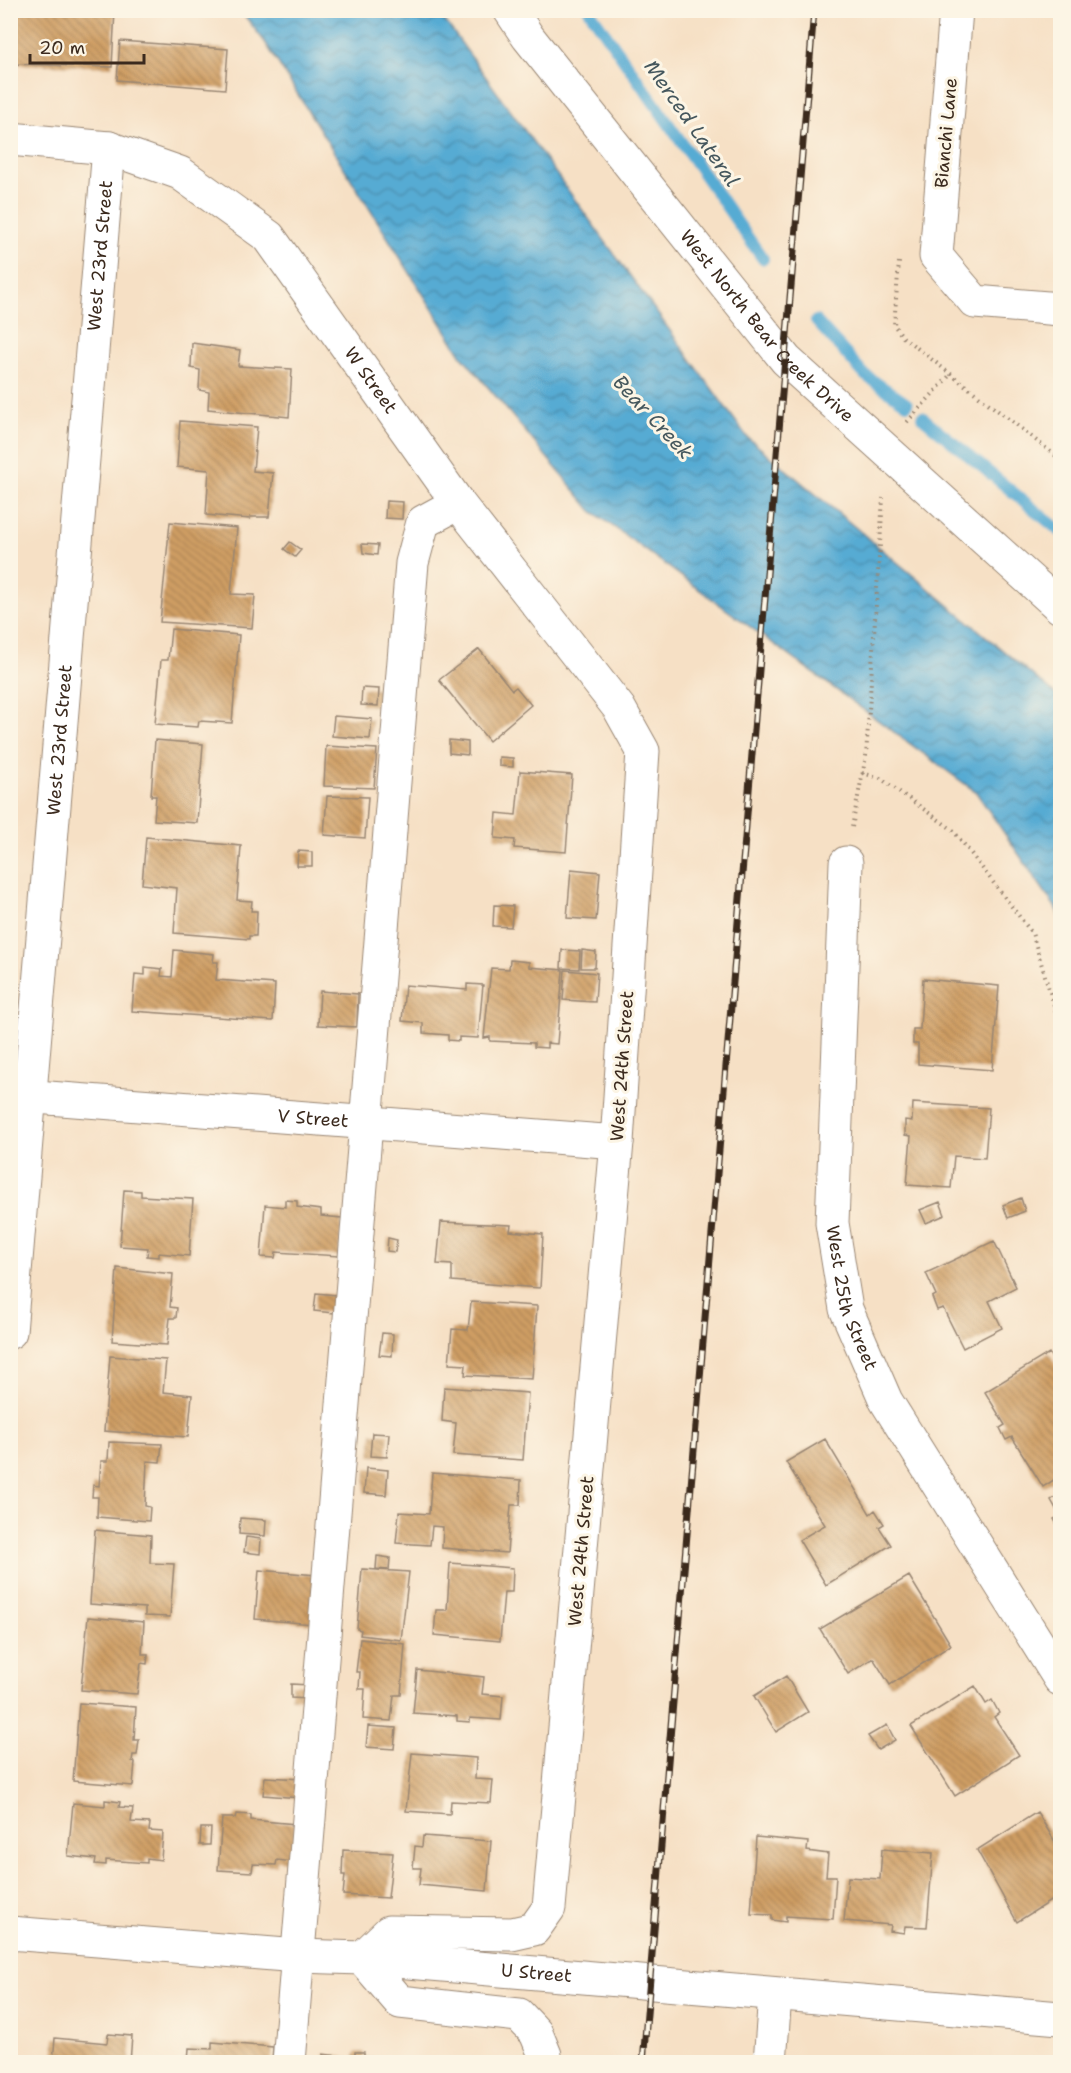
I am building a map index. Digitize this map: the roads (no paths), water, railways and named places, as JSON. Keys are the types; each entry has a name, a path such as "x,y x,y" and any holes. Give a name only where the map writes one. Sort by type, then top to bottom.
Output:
{"street":[{"name":"West North Bear Creek Drive","path":"510,10 528,37 786,360 1060,607"},
{"name":"Bianchi Lane","path":"956,10 936,256 975,302 1060,309"},
{"name":"W Street","path":"10,139 109,148 180,173 269,237 458,503 619,708 643,751"},
{"name":"West 23rd Street","path":"10,1332 20,1096 109,148"},
{"path":"289,2062 412,563 423,522 458,503"},
{"name":"West 24th Street","path":"362,1958 389,1932 512,1934 534,1929 549,1908 617,1142 643,751"},
{"name":"West 25th Street","path":"846,863 832,1223 846,1309 886,1401 1060,1679"},
{"name":"V Street","path":"20,1096 617,1142"},
{"name":"U Street","path":"10,1933 298,1956 362,1958 1060,2018"},
{"path":"362,1958 400,2002 519,2015 536,2033 545,2055 544,2062"},
{"path":"770,2062 775,1995"}],"water":[{"name":"Bear Creek","path":"241,11 438,11 747,437 1055,694 1060,700 1060,919 1058,911 976,792 592,511 462,356 265,42"}],"waterway":[{"name":"Merced Lateral","path":"589,10 763,259"},
{"name":"Merced Lateral","path":"816,321 865,375 907,404"},
{"name":"Merced Lateral","path":"922,417 1060,531"}],"railway":[{"path":"643,2062 814,10"}]}
